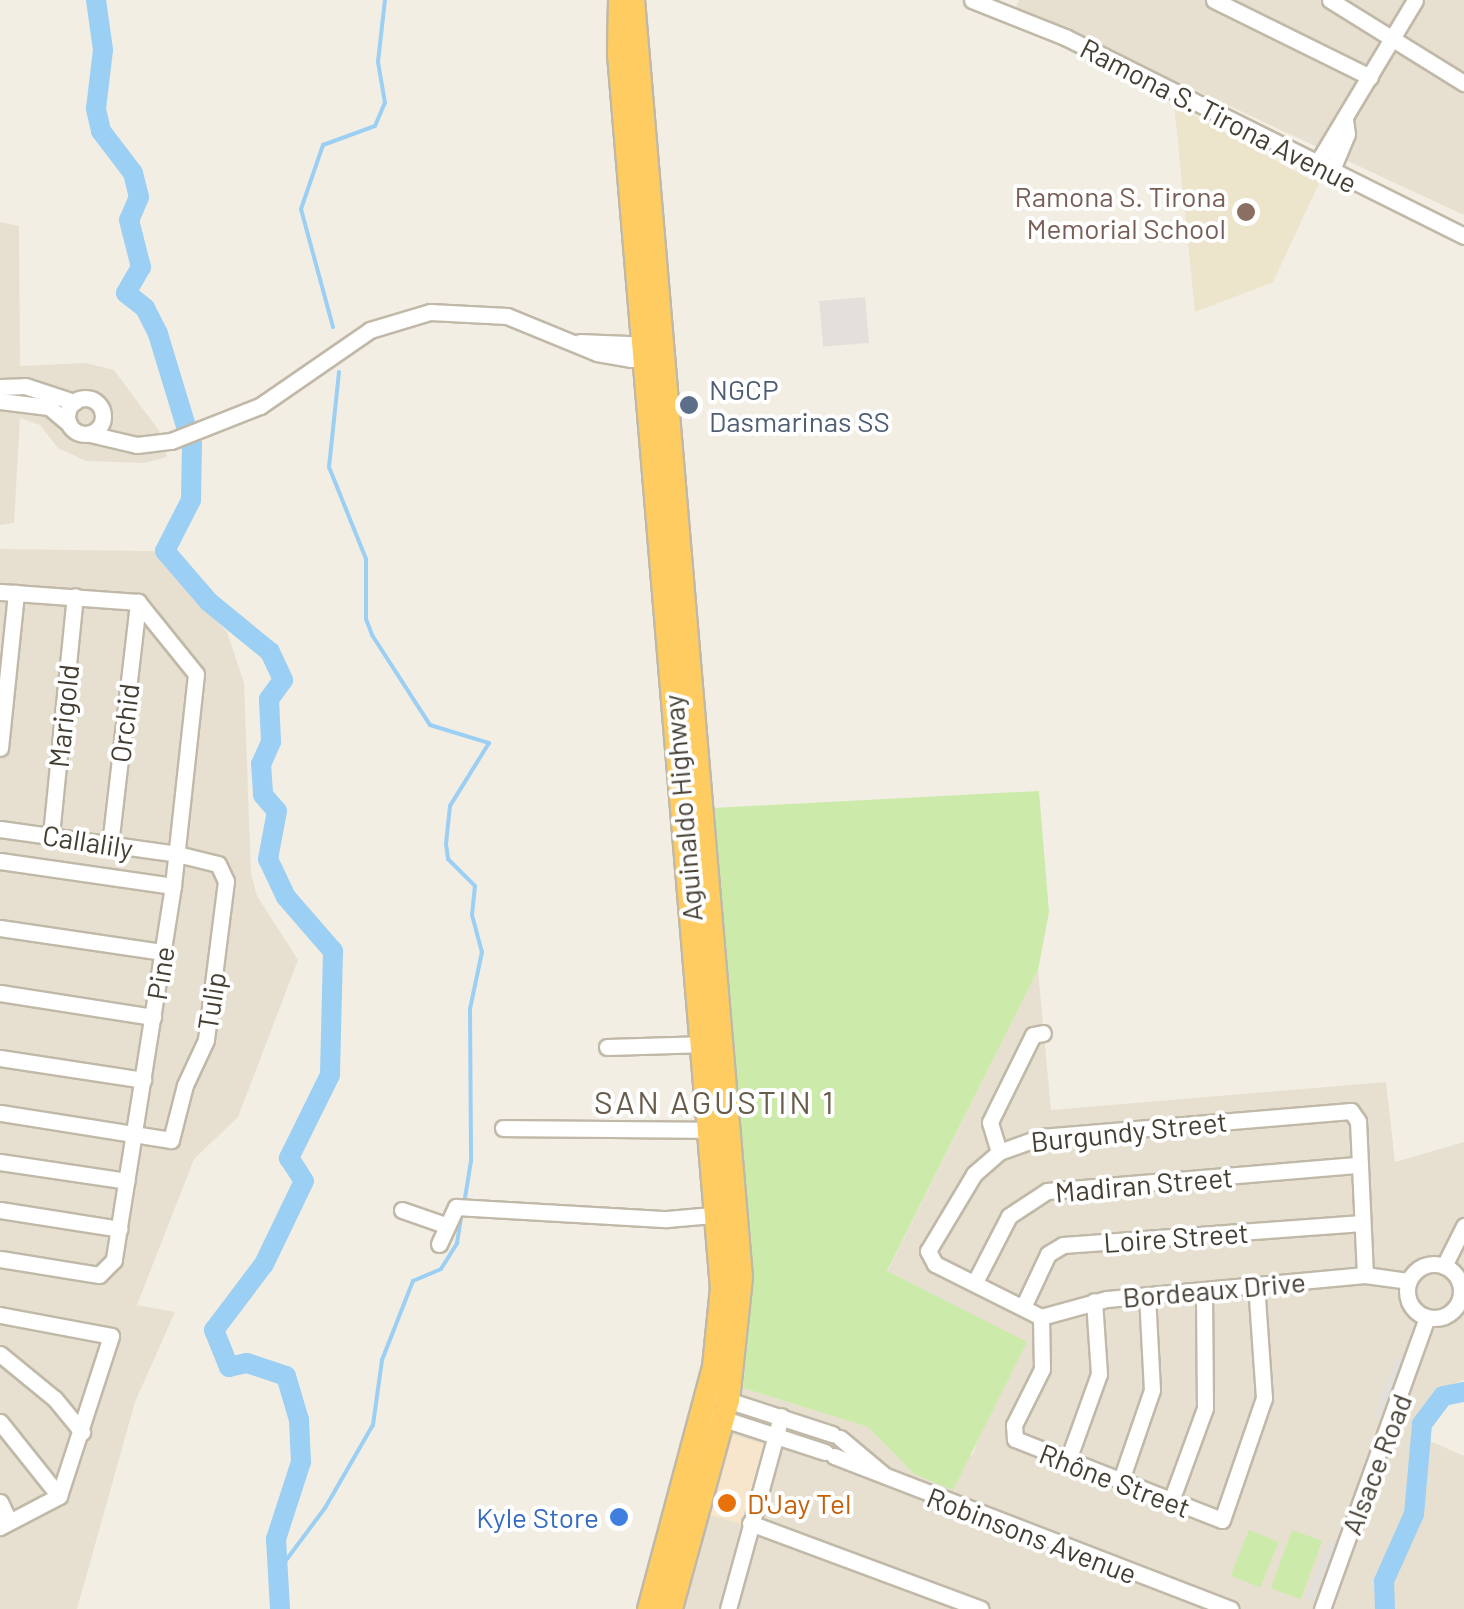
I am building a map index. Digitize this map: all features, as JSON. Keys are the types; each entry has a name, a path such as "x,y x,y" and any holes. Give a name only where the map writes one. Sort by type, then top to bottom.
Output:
{"highway":[{"name":"Aguinaldo Highway","path":"620,0 726,1214 715,1406 671,1609"},
{"name":"Aguinaldo Highway","path":"633,0 650,350"},
{"name":"Aguinaldo Highway","path":"649,1609 715,1406"}],"street":[{"name":"Ramona S. Tirona Avenue","path":"972,0 1064,37 1464,236"},
{"path":"1214,0 1370,77"},
{"path":"1330,0 1463,80"},
{"path":"1324,169 1347,134 1345,120 1415,0"},
{"path":"0,401 49,407 69,424 90,434 137,446 171,441 281,394 346,343 410,316 483,312 576,342 597,354 650,350"},
{"path":"0,388 25,386 74,402 90,399 137,446"},
{"path":"69,424 74,402"},
{"path":"90,434 103,416"},
{"path":"0,748 8,592 138,602"},
{"name":"Marigold","path":"51,835 75,596"},
{"name":"Pine","path":"0,1259 110,1271 120,1228 173,886 196,674 138,602"},
{"name":"Orchid","path":"110,845 138,602"},
{"name":"Callalily","path":"0,829 177,854"},
{"name":"Tulip","path":"135,1133 172,1140 212,1004 226,881 218,864 177,854"},
{"path":"0,861 173,886"},
{"path":"0,928 163,952"},
{"path":"0,994 153,1016"},
{"path":"999,1152 990,1122 1033,1034 1043,1033"},
{"path":"607,1046 712,1044"},
{"path":"0,1058 143,1080"},
{"name":"Burgundy Street","path":"1040,1317 1024,1304 935,1264 928,1251 955,1196 999,1152 1041,1136 1340,1110 1356,1116 1365,1276"},
{"path":"0,1114 135,1133"},
{"path":"504,1128 654,1126 719,1130"},
{"path":"0,1162 127,1181"},
{"name":"Madiran Street","path":"976,1282 1009,1216 1047,1192 1359,1165"},
{"path":"439,1244 445,1225 462,1208 667,1219 726,1214"},
{"path":"0,1210 120,1228"},
{"path":"402,1210 445,1225"},
{"name":"Loire Street","path":"1024,1304 1048,1254 1062,1245 1362,1224"},
{"path":"1444,1266 1464,1226"},
{"path":"1427,1264 1444,1266 1458,1278 1460,1296 1444,1316 1427,1318 1412,1307 1407,1285 1427,1264"},
{"name":"Bordeaux Drive","path":"1040,1317 1094,1301 1256,1285 1365,1276 1407,1285"},
{"name":"Rhône Street","path":"1040,1317 1042,1369 1014,1432 1022,1445 1222,1520 1264,1398 1256,1285"},
{"path":"1171,1501 1205,1408 1204,1292"},
{"path":"1121,1480 1152,1390 1148,1296"},
{"path":"1068,1460 1099,1374 1094,1301"},
{"path":"0,1315 108,1331 111,1342 59,1496 3,1523 0,1502"},
{"name":"Alsace Road","path":"1322,1609 1427,1318"},
{"path":"0,1354 55,1398 82,1432"},
{"name":"Robinsons Avenue","path":"715,1406 781,1416 836,1436 889,1481"},
{"name":"Robinsons Avenue","path":"715,1406 775,1436 829,1454 889,1481 1231,1609"},
{"path":"733,1607 750,1522 781,1416"},
{"path":"0,1422 59,1496"},
{"path":"750,1522 982,1609"}],"shaded area":[{"path":"1019,0 1464,0 1464,215 1016,7"},
{"name":"Ramona S. Tirona Memorial School","path":"1174,104 1313,181 1322,177 1273,282 1195,312"},
{"path":"0,222 19,226 20,366 86,363 114,370 160,432 167,457 144,463 86,461 58,448 40,425 20,418 14,523 0,525"},
{"path":"865,297 869,343 823,347 819,301"},
{"path":"0,549 154,551 227,632 244,683 251,874 257,896 298,960 238,1117 194,1159 137,1305 175,1312 135,1402 77,1609 0,1609"},
{"path":"1038,970 1051,1110 1386,1082 1395,1162 1464,1142 1464,1380 1433,1392 1412,1433 1464,1456 1464,1609 685,1609 709,1515 741,1523 764,1445 732,1435 743,1388 868,1427 914,1474 973,1454 988,1409 1026,1342 887,1272"},
{"path":"1396,1358 1404,1361 1382,1420 1373,1417"},
{"path":"732,1435 764,1444 741,1524 709,1515"},
{"path":"1330,1540 1337,1543 1313,1601 1305,1598"}],"green space":[{"path":"1039,791 1049,912 1038,970 887,1271 1027,1342 953,1490 914,1474 868,1427 743,1388 752,1288 713,808"},
{"path":"1249,1530 1279,1542 1260,1587 1231,1575"},
{"path":"1292,1530 1322,1541 1301,1599 1271,1588"}],"waterway":[{"path":"96,0 103,50 96,109 101,131 133,173 139,197 129,220 141,267 126,293 145,308 158,334 186,426"},
{"path":"333,327 301,209 323,145 375,126 385,103 378,62 385,0"},
{"path":"339,372 329,467 366,559 366,619 372,635 430,725 489,743 450,806 446,844 448,859 475,886 472,915 482,952 470,1009 471,1161 464,1204"},
{"path":"192,443 191,500 165,551 209,602 270,652 283,680 269,699 271,742 261,764 263,795 277,811 268,859 286,897 333,951 330,1075 289,1158 304,1181 264,1264 214,1330 229,1367 247,1363 286,1376 299,1420 301,1462 276,1539 280,1609"},
{"path":"281,1567 325,1508 373,1425 382,1360 413,1281 441,1269 457,1243 462,1213"},
{"path":"1385,1609 1384,1581 1414,1514 1422,1424 1443,1396 1464,1392"}],"place":[{"name":"Ramona S. Tirona Memorial School","path":"1246,212"},
{"name":"NGCP Dasmarinas SS","path":"689,405"},
{"name":"D'Jay Tel","path":"727,1503"},
{"name":"Kyle Store","path":"619,1517"}],"district":[{"name":"SAN AGUSTIN 1","path":"715,1101"}]}
